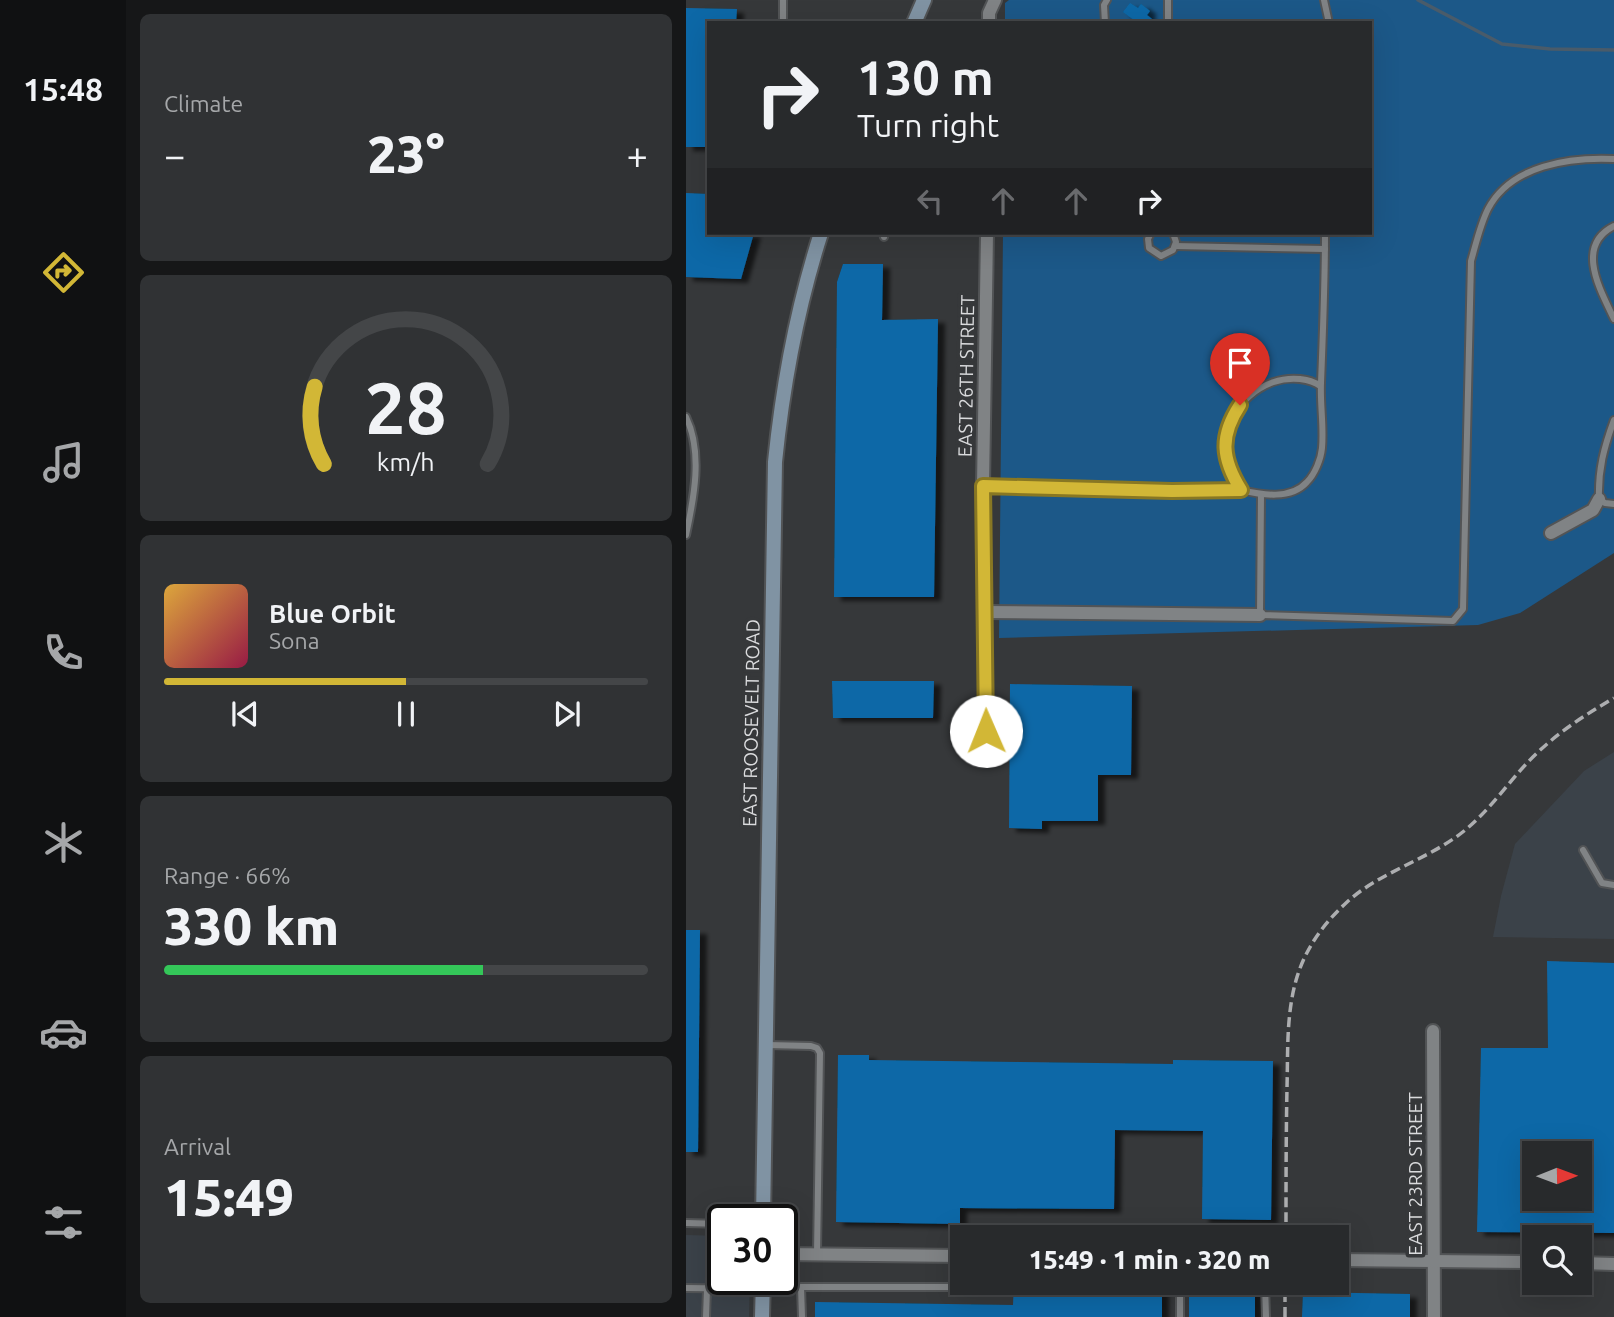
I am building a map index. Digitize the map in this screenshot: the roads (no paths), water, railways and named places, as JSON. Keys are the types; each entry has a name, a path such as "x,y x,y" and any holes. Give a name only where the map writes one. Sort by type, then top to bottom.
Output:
{"main road":[{"path":"915,21 924,0"},
{"name":"EAST ROOSEVELT ROAD","path":"763,1204 775,462 789,357 820,235"},
{"path":"762,1317 763,1295"}],"street":[{"path":"989,21 989,13 995,0"},
{"name":"EAST 26TH STREET","path":"986,731 983,486 987,235"},
{"path":"1551,533 1588,514 1599,499"},
{"path":"984,612 1260,615"},
{"name":"EAST 23RD STREET","path":"1433,1031 1434,1317"},
{"path":"798,1254 950,1256"},
{"path":"1349,1259 1522,1262"},
{"path":"1592,1263 1614,1264"}],"lane":[{"path":"783,0 783,21"},
{"path":"1105,21 1104,5 1107,0"},
{"path":"1168,0 1168,21"},
{"path":"1324,0 1329,21"},
{"path":"1261,495 1260,615 1453,621 1463,609 1471,261 1478,236 1489,208 1504,189 1528,173 1559,162 1614,159"},
{"path":"1614,226 1600,237 1593,251 1592,262 1594,275 1614,319"},
{"path":"1150,235 1148,244 1156,255 1170,254 1175,246 1173,235"},
{"path":"983,486 1241,490 1261,495 1284,494 1308,482 1322,450 1325,235"},
{"path":"1175,246 1325,249"},
{"path":"1241,490 1228,468 1225,446 1228,429 1240,405 1278,379 1303,380 1321,386"},
{"path":"686,417 693,431 695,461 686,536"},
{"path":"1614,420 1598,475 1599,499 1614,504"},
{"path":"1583,850 1602,883 1614,885"},
{"path":"765,1045 811,1045 820,1053 817,1254"},
{"path":"686,1223 707,1224"},
{"path":"802,1317 802,1287 950,1287"},
{"path":"686,1288 707,1289 706,1317"},
{"path":"1180,1295 1180,1317"},
{"path":"1265,1295 1266,1317"}],"waterway":[{"path":"1418,0 1502,44 1550,49 1614,50"}],"railway":[{"path":"1286,1225 1289,1018 1297,977 1310,946 1330,919 1359,892 1464,831 1548,743 1614,698"},
{"path":"1285,1295 1285,1317"}]}
